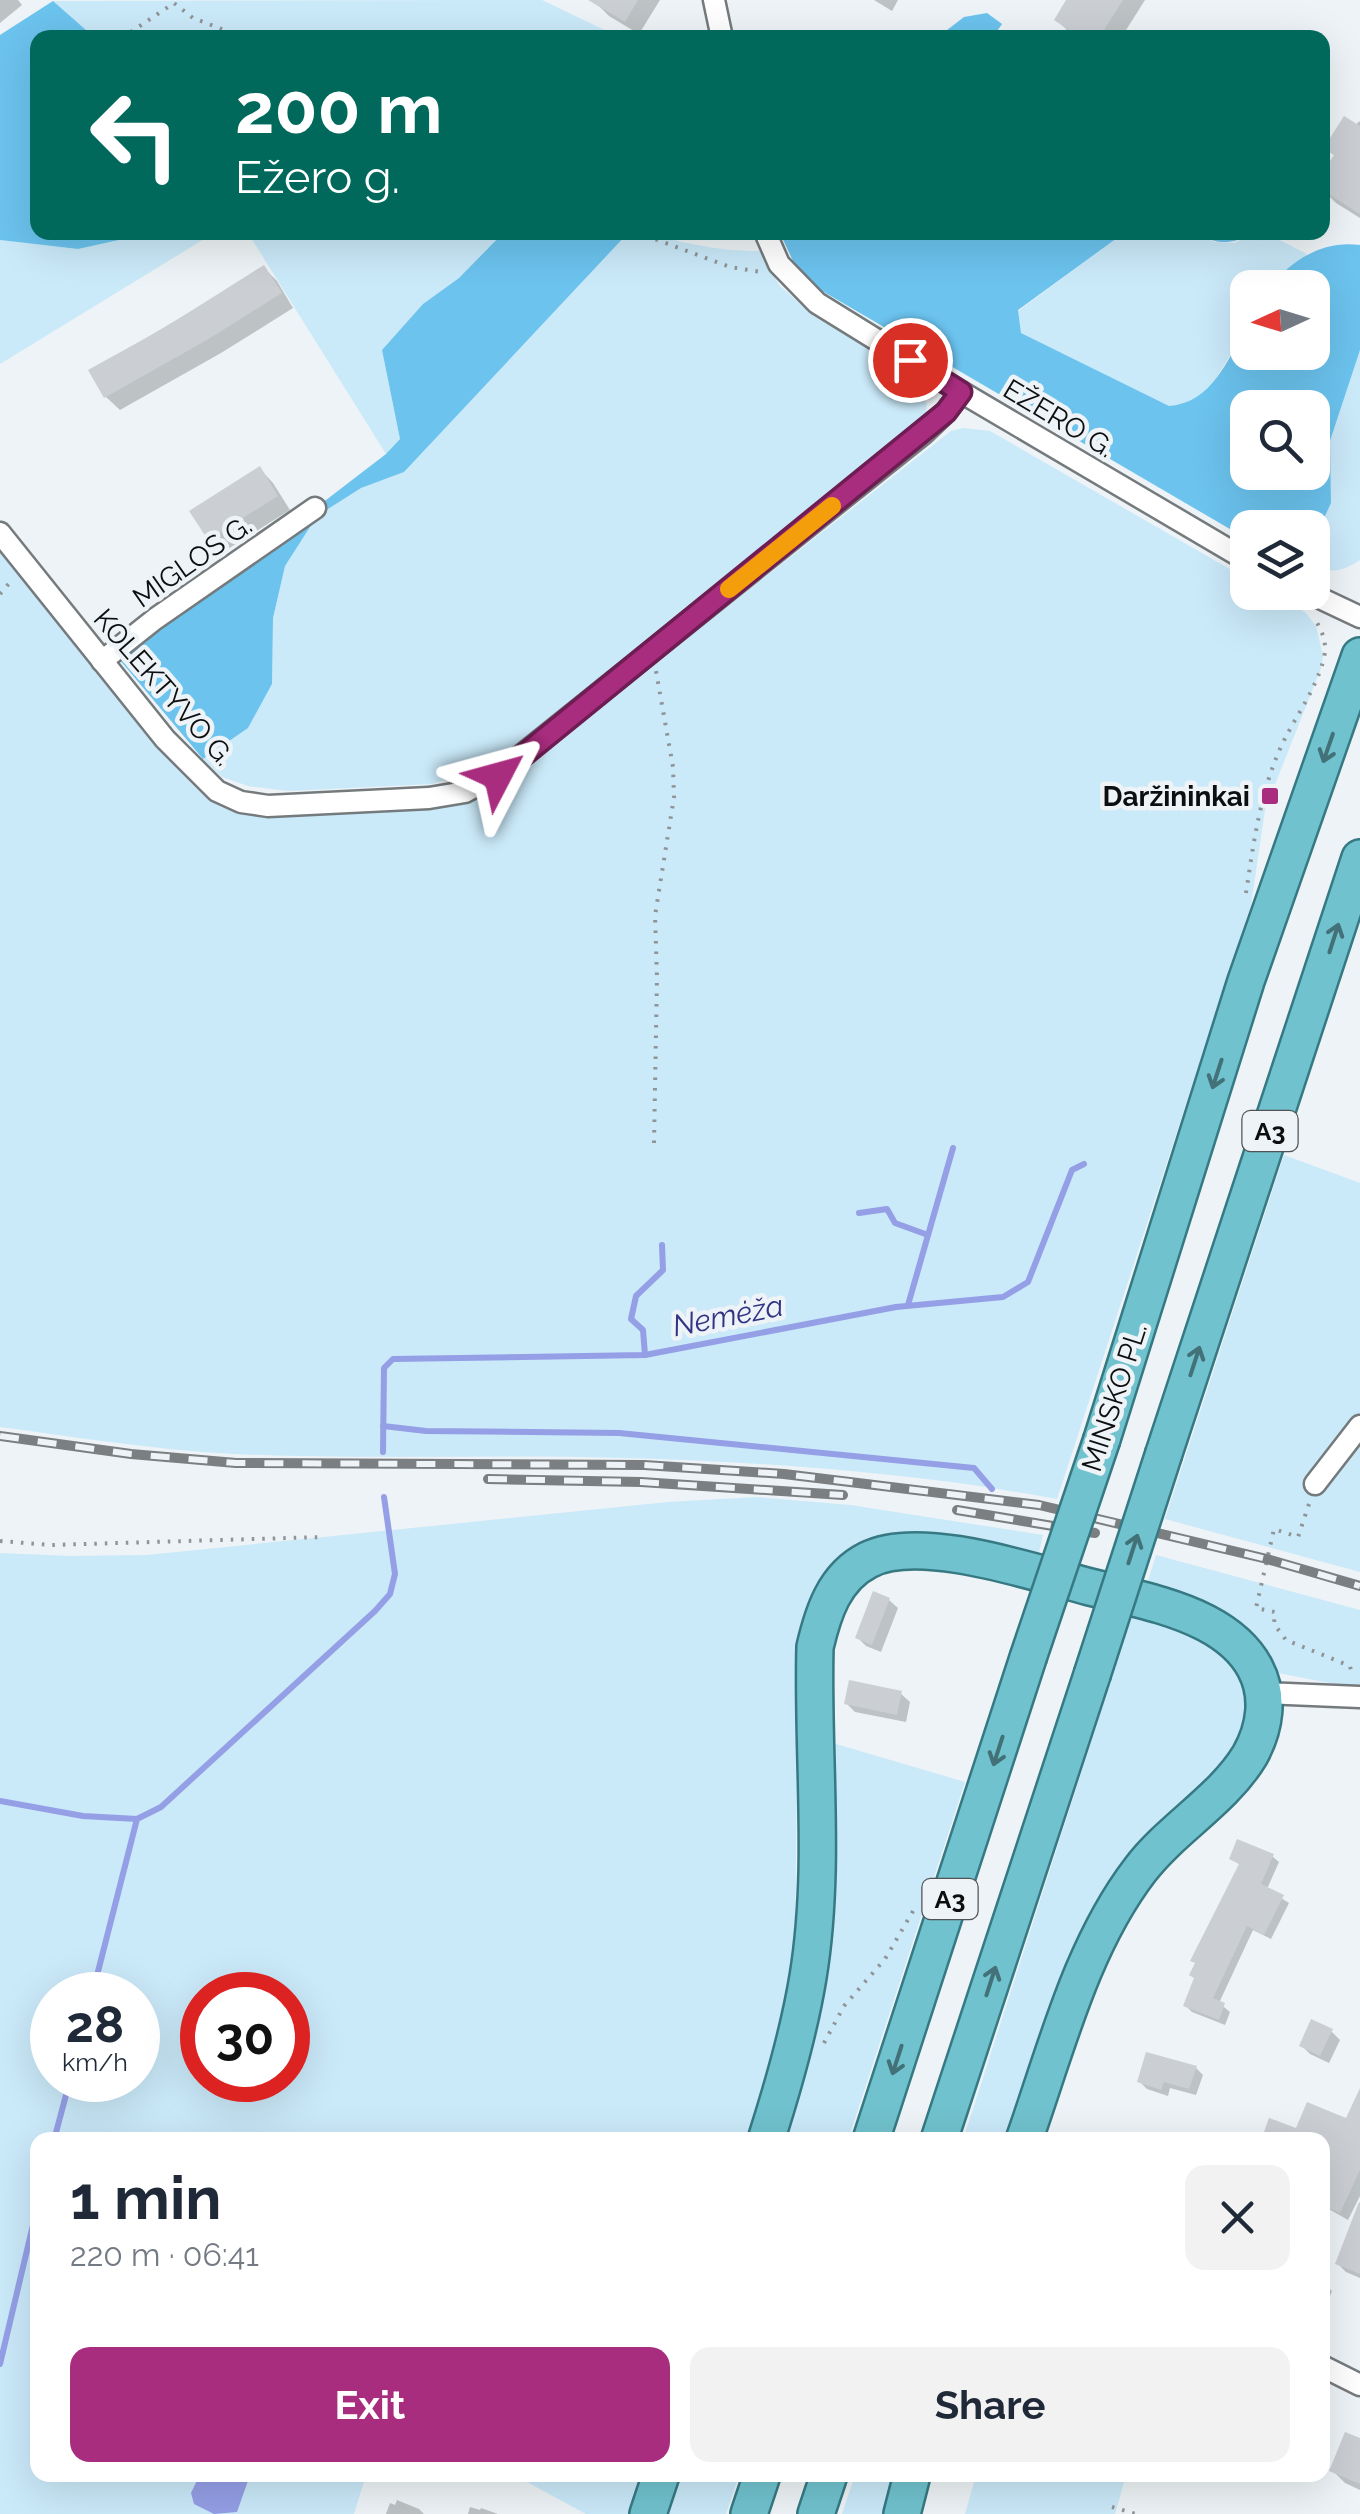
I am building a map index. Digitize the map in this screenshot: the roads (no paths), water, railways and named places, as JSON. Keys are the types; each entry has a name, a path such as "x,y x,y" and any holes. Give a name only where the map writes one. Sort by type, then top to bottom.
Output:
{"highway":[{"name":"MINSKO PL.","path":"874,2132 1102,1440 1246,981 1360,656"},
{"name":"A3","path":"942,2132 1360,858"},
{"path":"768,2132 798,2029 810,1956 816,1855 815,1647 823,1615 835,1590 868,1560 890,1553 937,1552 999,1563 1160,1605 1202,1621 1242,1649 1256,1670 1264,1693 1260,1734 1248,1758 1143,1866 1106,1922 1027,2132"},
{"path":"648,2514 659,2482"},
{"path":"749,2514 760,2482"},
{"path":"816,2514 827,2482"},
{"path":"902,2514 910,2482"}],"street":[{"path":"714,0 720,30"},
{"name":"EŽERO G.","path":"768,240 780,264 817,303 1230,550"},
{"name":"KOLEKTYVO G.","path":"0,533 165,739 218,791 240,802 268,806 430,798 465,792 498,776 924,433 961,392"},
{"name":"MIGLOS G.","path":"102,661 154,619 315,508"},
{"path":"1330,603 1360,617"},
{"path":"1315,1484 1360,1426"},
{"path":"1264,1693 1356,1696"},
{"path":"1330,2370 1360,2385"}],"waterway":[{"path":"908,1305 953,1148"},
{"name":"Nemėža","path":"383,1452 384,1368 393,1359 645,1355 896,1307 1003,1297 1028,1282 1072,1170 1084,1164"},
{"path":"859,1213 887,1209 895,1223 928,1235"},
{"path":"645,1355 643,1330 631,1319 636,1296 663,1270 662,1245"},
{"path":"383,1426 426,1431 619,1433 974,1468 992,1489"},
{"name":"Nemėža","path":"0,1801 83,1816 137,1819 161,1807 390,1594 395,1574 384,1497"},
{"path":"98,1972 137,1819"},
{"path":"56,2132 64,2102"},
{"path":"0,2364 30,2238"}],"railway":[{"path":"0,1436 236,1463 644,1465 784,1474 1039,1505 1267,1559 1360,1586"},
{"path":"488,1479 641,1482 843,1495"},
{"path":"957,1510 1095,1533"}],"place":[{"name":"Daržininkai","path":"1270,796"}]}
